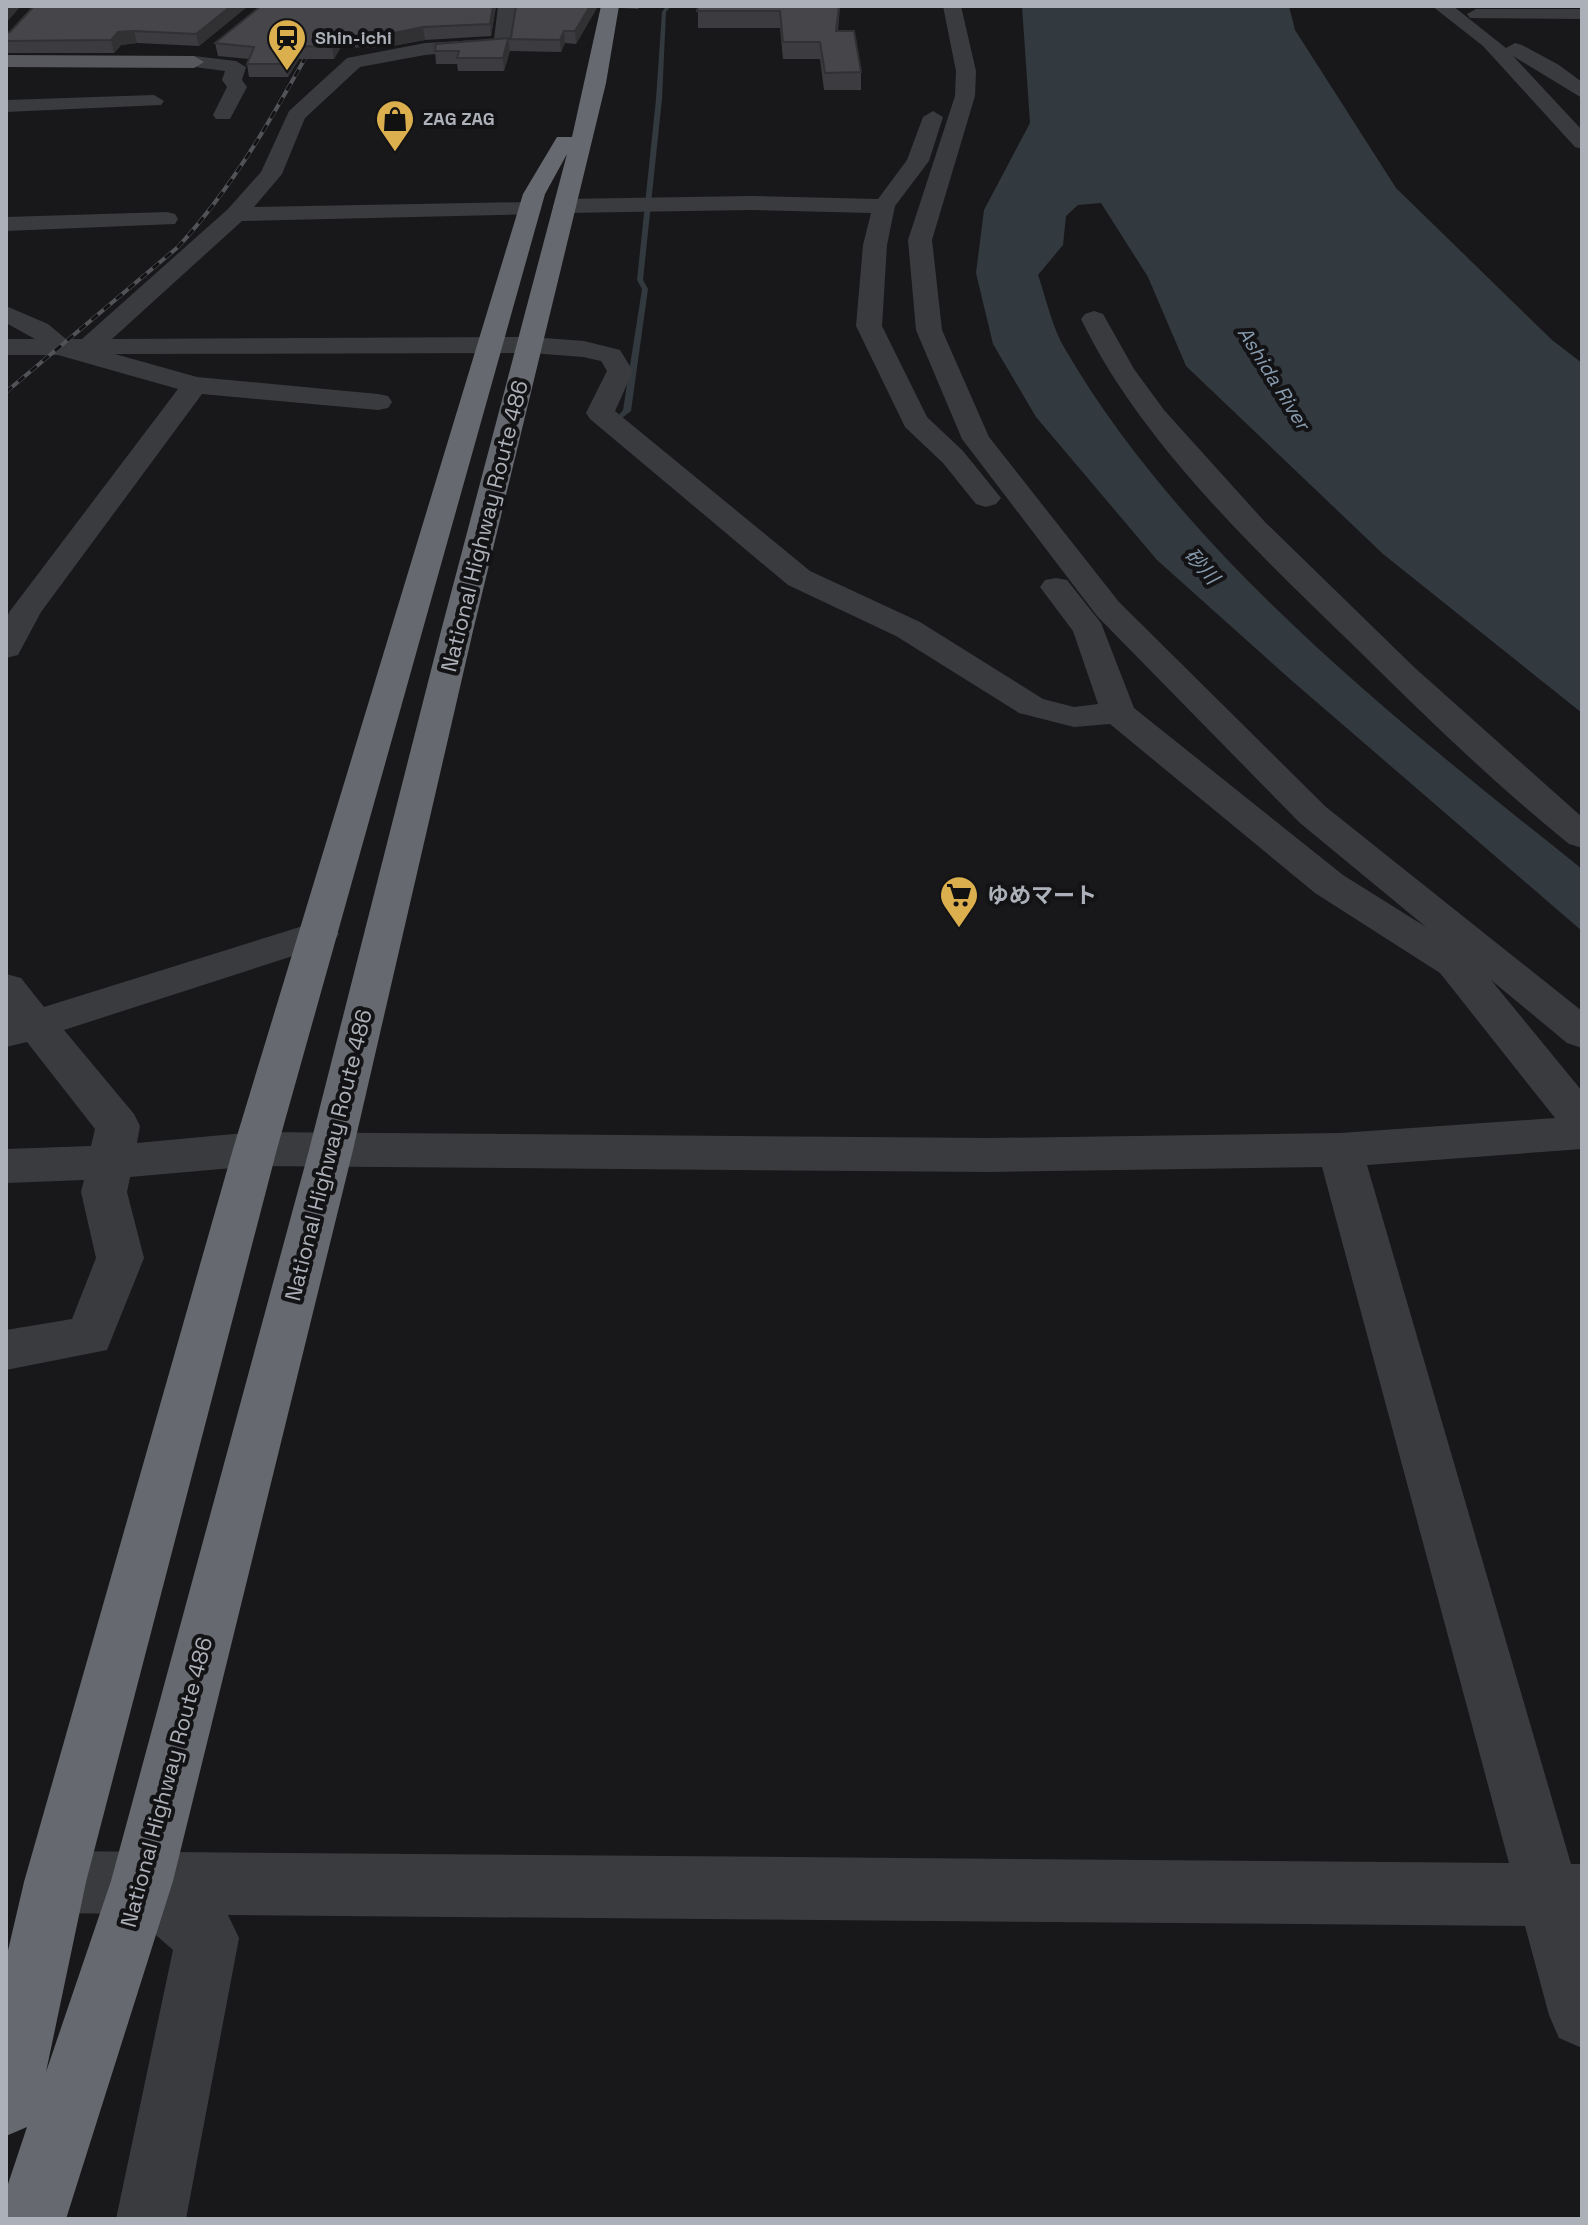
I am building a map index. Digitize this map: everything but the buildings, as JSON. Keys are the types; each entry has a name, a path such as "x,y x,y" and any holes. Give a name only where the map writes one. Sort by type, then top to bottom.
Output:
{"highway":[{"name":"National Highway Route 486","path":"6,2102 55,1882 255,1149 319,934 510,345 547,207 596,83 610,6"},
{"name":"National Highway Route 486","path":"31,2219 142,1881 331,1150 457,631 510,345"}],"main road":[{"path":"6,61 194,62"}],"street":[{"path":"88,347 236,214 271,174 296,115 354,62 425,49 503,44 507,6"},
{"path":"931,6 940,41 940,95 918,161 884,206 875,245 869,326 915,421 953,457 1089,630 1191,747 1329,884"},
{"path":"952,6 966,71 965,96 920,240 929,330 976,439 1108,609 1313,815 1462,953 1582,1121"},
{"path":"1441,6 1552,69 1582,92"},
{"path":"1470,10 1498,39 1582,143"},
{"path":"1470,10 1582,14"},
{"path":"1498,39 1567,55"},
{"path":"194,62 217,43"},
{"path":"194,62 236,67 232,80 237,87 223,115"},
{"path":"6,106 154,101"},
{"path":"236,214 751,203 884,206"},
{"path":"6,224 167,219"},
{"path":"6,314 39,329 60,347 195,385 378,402"},
{"path":"1094,319 1107,348 1131,384 1202,471 1307,585 1534,799 1582,836"},
{"path":"6,347 510,345 584,349 611,356 620,371 600,413 799,578 908,629 1031,706 1074,717 1118,713"},
{"path":"6,648 26,611 195,385"},
{"path":"1089,630 1118,713 1329,884 1462,953 1582,1033"},
{"path":"20,1030 319,934"},
{"path":"6,988 20,1030 118,1126 104,1192 120,1258 90,1336 6,1350"},
{"path":"6,1166 110,1162 255,1149 990,1155 1340,1150 1582,1133"},
{"path":"1340,1150 1565,1895 1582,2015"},
{"path":"142,1881 207,1938 151,2219"},
{"path":"55,1882 1565,1895"}],"water":[{"path":"1022,6 1289,6 1295,30 1396,188 1552,340 1582,363 1582,713 1383,554 1186,366 1148,277 1101,203 1078,205 1066,216 1063,245 1038,275 1060,340 1114,425 1171,497 1233,565 1369,694 1582,869 1582,931 1157,560 1036,417 993,344 976,273 984,210 1030,123"}],"waterway":[{"path":"622,416 627,411 645,289 640,280 659,99 664,12 669,6"}],"railway":[{"path":"6,392 178,247 202,219 263,131 334,6"}],"place":[{"name":"Shin-ichi","path":"287,72"},
{"name":"ZAG ZAG","path":"395,153"},
{"name":"ゆめマート","path":"959,929"}],"water label":[{"name":"Ashida River","path":"1274,378"},
{"name":"砂川","path":"1202,566"}]}
